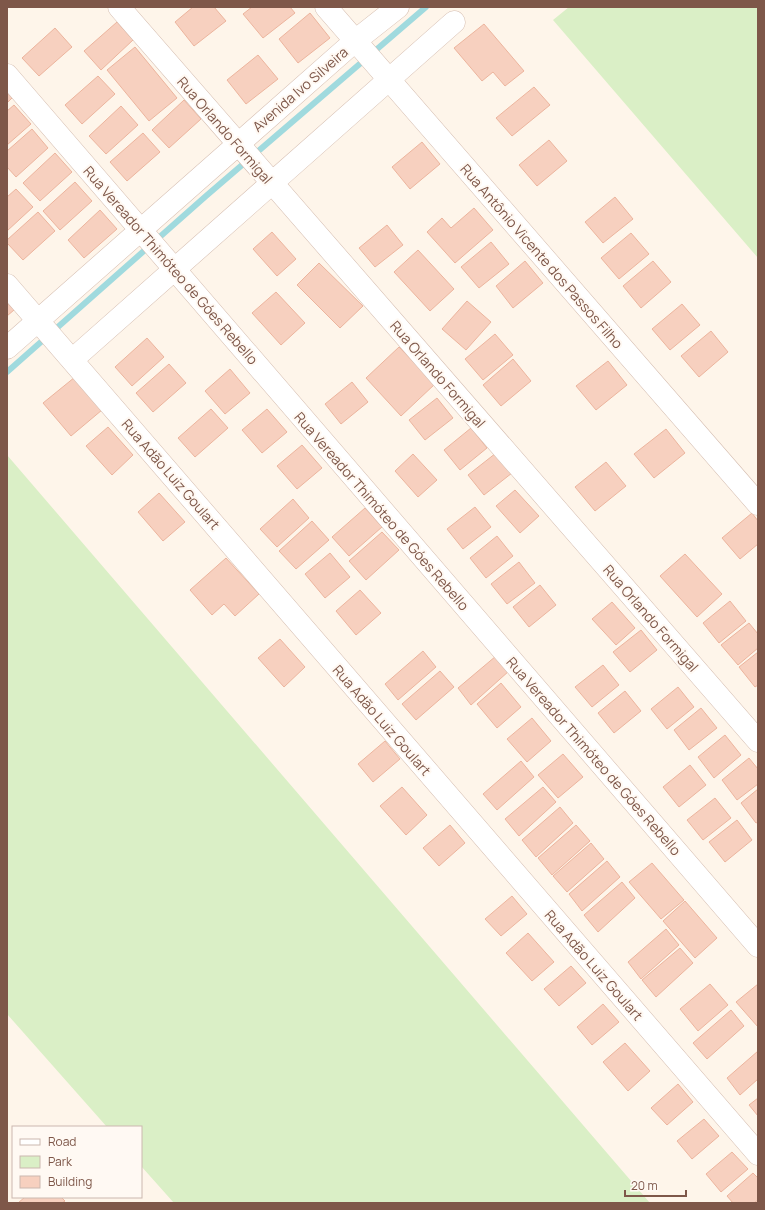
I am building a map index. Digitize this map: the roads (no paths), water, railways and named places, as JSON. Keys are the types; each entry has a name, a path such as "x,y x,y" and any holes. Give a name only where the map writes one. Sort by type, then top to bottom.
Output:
{"street":[{"name":"Rua Orlando Formigal","path":"119,7 758,741"},
{"name":"Rua Antônio Vicente dos Passos Filho","path":"326,7 758,504"},
{"name":"Avenida Ivo Silveira","path":"7,348 41,324 144,234 240,147 359,44 398,7"},
{"path":"65,352 170,264 384,74 454,22"},
{"name":"Rua Vereador Thimóteo de Góes Rebello","path":"7,75 758,946"},
{"name":"Rua Adão Luiz Goulart","path":"7,285 758,1154"}],"waterway":[{"path":"7,372 206,196 426,7"}]}
